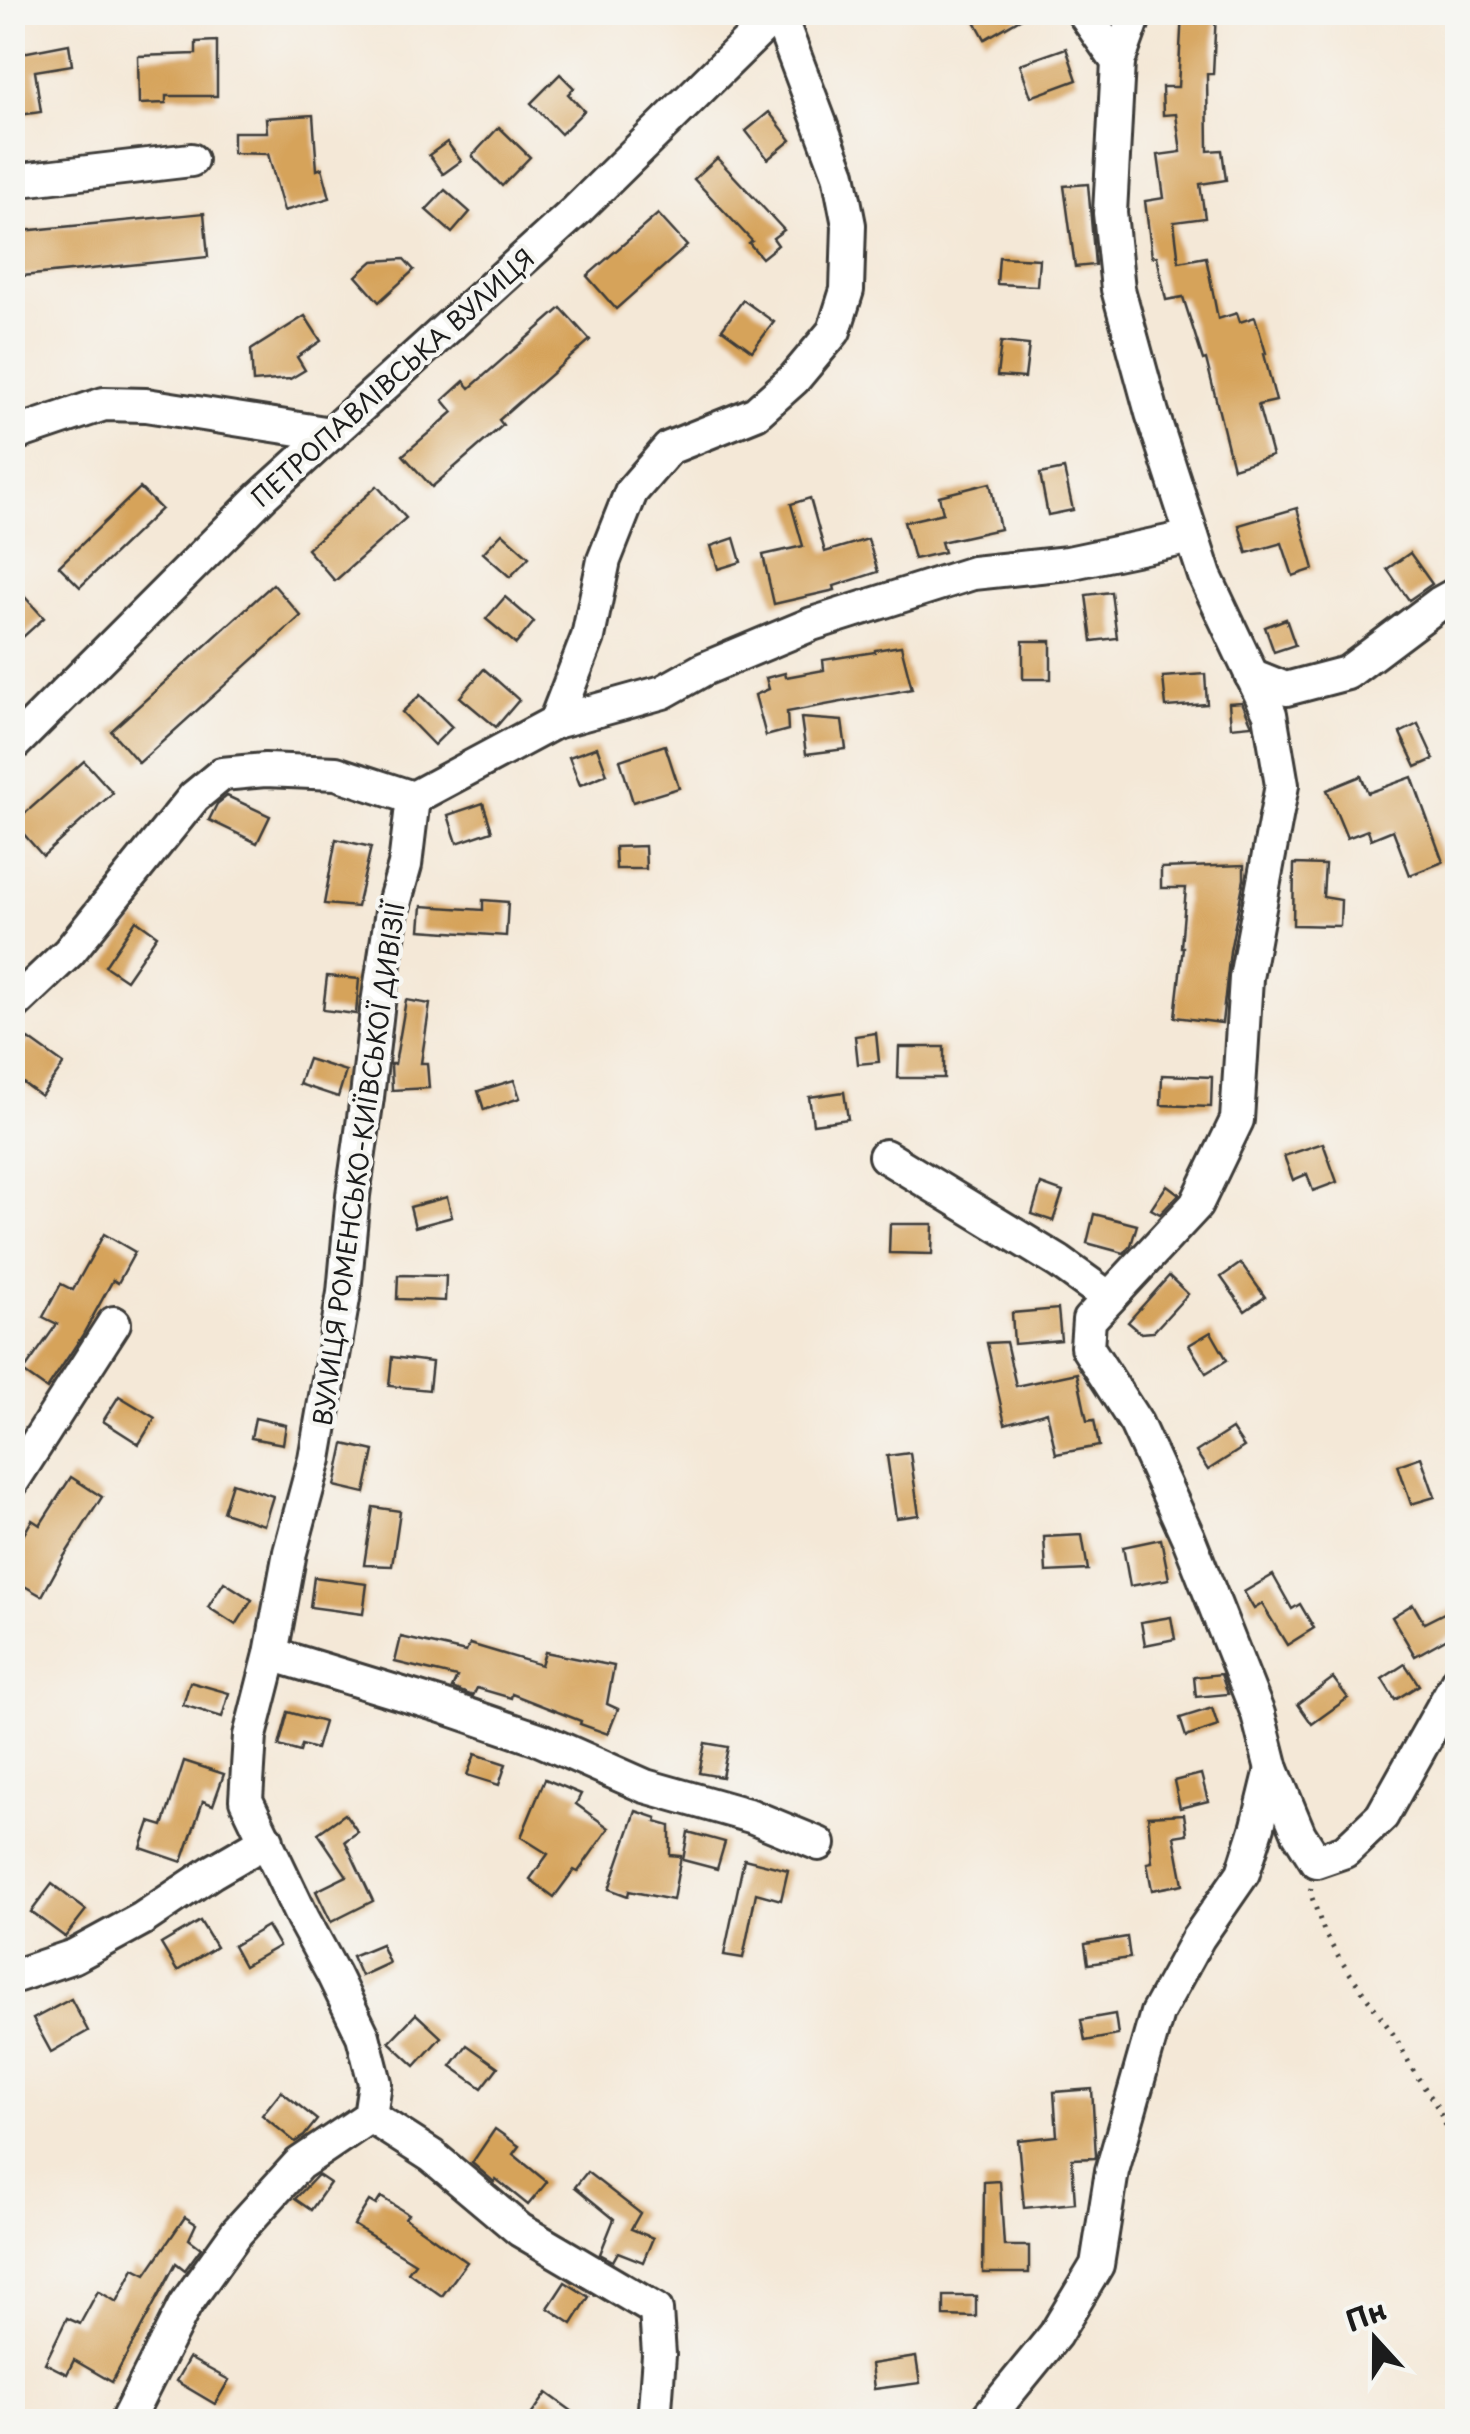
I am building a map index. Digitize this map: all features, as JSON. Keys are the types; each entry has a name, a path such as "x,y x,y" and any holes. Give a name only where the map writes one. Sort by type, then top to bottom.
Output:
{"street":[{"name":"ПЕТРОПАВЛІВСЬКА ВУЛИЦЯ","path":"12,746 262,496 578,210 776,12"},
{"path":"555,722 588,636 604,560 631,492 669,448 756,413 794,379 834,331 847,290 849,225 839,174 776,12"},
{"path":"1083,12 1118,62"},
{"path":"1136,12 1118,62 1110,213 1118,289 1152,412 1205,576 1270,714 1282,784 1246,978 1238,1120 1196,1206 1088,1320 1087,1347 1136,1423 1188,1537 1258,1714 1272,1768 1299,1834 1316,1860 1345,1851 1382,1816 1458,1680"},
{"path":"12,181 191,160"},
{"path":"12,436 104,404 146,404 331,434"},
{"path":"12,1006 69,952 194,797 222,774 265,770 336,773 413,798 555,722 663,692 704,669 812,624 972,573 1068,563 1192,537"},
{"path":"1251,675 1286,689 1348,674 1458,593"},
{"name":"ВУЛИЦЯ РОМЕНСЬКО-КИЇВСЬКОЇ ДИВІЗІЇ","path":"370,2116 375,2083 364,2036 246,1800 250,1736 315,1458 344,1293 377,1010 392,911 405,866 413,798"},
{"path":"885,1156 1058,1262 1109,1298"},
{"path":"12,1482 114,1323"},
{"path":"271,1654 541,1740 645,1786 751,1816 819,1844"},
{"path":"984,2422 1056,2335 1097,2265 1112,2170 1157,2012 1198,1938 1243,1873 1272,1768"},
{"path":"12,1976 74,1956 142,1919 267,1840"},
{"path":"126,2422 185,2304 238,2232 299,2164 370,2116 432,2156 520,2230 656,2310 659,2355 654,2422"}],"path":[{"path":"1316,1860 1310,1892 1326,1934 1396,2038 1458,2150"}],"building":[{"path":"970,12 1032,12 985,39"},
{"path":"1182,12 1216,12 1213,74 1207,74 1208,151 1222,150 1226,180 1200,184 1205,218 1174,222 1179,262 1206,257 1218,319 1237,313 1240,322 1255,317 1276,401 1258,405 1272,456 1233,468 1206,359 1203,360 1183,297 1166,300 1157,256 1152,257 1145,201 1164,198 1158,155 1181,152 1176,114 1163,115 1162,87 1178,87"},
{"path":"217,41 217,96 166,96 166,103 139,104 138,56 196,54 196,42"},
{"path":"69,44 72,65 35,71 41,112 12,116 12,55"},
{"path":"1066,48 1077,80 1031,97 1020,64"},
{"path":"560,74 574,88 568,94 584,111 561,134 531,103"},
{"path":"769,112 791,140 768,159 746,131"},
{"path":"313,115 317,170 322,168 330,198 284,211 268,154 233,153 233,132 267,132 266,118"},
{"path":"499,127 530,157 502,186 472,156"},
{"path":"447,142 461,161 443,174 429,155"},
{"path":"717,158 784,230 773,238 778,245 762,258 749,243 752,241 694,179"},
{"path":"1088,184 1095,265 1075,267 1064,186"},
{"path":"445,190 470,212 452,233 426,210"},
{"path":"204,213 208,257 12,277 12,232"},
{"path":"658,214 687,246 616,309 587,276"},
{"path":"999,257 1039,259 1037,286 997,284"},
{"path":"404,259 414,270 379,302 356,276 373,261"},
{"path":"743,300 774,322 752,351 722,329"},
{"path":"561,308 590,340 499,420 503,425 432,487 403,455 453,412 443,400 464,381 470,388"},
{"path":"305,316 321,341 297,357 305,370 290,379 253,382 251,350"},
{"path":"1001,342 1029,345 1025,378 997,376"},
{"path":"1064,469 1073,510 1048,515 1040,474"},
{"path":"990,483 1000,529 941,542 944,552 914,559 904,522 943,513 939,496"},
{"path":"377,486 406,518 335,581 307,549"},
{"path":"140,488 161,509 80,587 59,566"},
{"path":"810,498 825,552 868,539 878,572 834,586 835,590 774,604 763,555 803,546 791,504"},
{"path":"1297,508 1314,569 1293,576 1282,543 1247,553 1239,525"},
{"path":"502,533 529,557 510,577 483,553"},
{"path":"734,538 741,562 718,569 711,546"},
{"path":"1410,553 1432,584 1409,600 1387,569"},
{"path":"12,583 44,618 12,647"},
{"path":"273,584 301,616 139,763 111,731"},
{"path":"1111,592 1117,638 1092,641 1086,595"},
{"path":"505,597 534,622 516,644 486,619"},
{"path":"1286,619 1295,645 1274,652 1265,627"},
{"path":"1023,641 1051,641 1051,679 1023,679"},
{"path":"901,646 912,689 787,712 788,730 766,736 755,695 769,689 766,678 824,670 823,660"},
{"path":"484,669 519,700 496,727 460,697"},
{"path":"1205,674 1207,704 1166,707 1163,677"},
{"path":"420,695 452,727 434,745 402,712"},
{"path":"1242,702 1252,725 1231,727 1229,703"},
{"path":"801,718 842,721 846,749 806,754"},
{"path":"1418,724 1434,759 1416,767 1400,733"},
{"path":"665,745 679,788 633,802 620,760"},
{"path":"597,747 607,774 580,785 569,757"},
{"path":"84,761 113,793 43,856 14,823"},
{"path":"1361,776 1368,793 1412,777 1443,862 1410,875 1393,830 1371,839 1368,830 1347,838 1327,790"},
{"path":"227,796 270,816 257,843 209,820 217,804"},
{"path":"483,803 492,831 457,843 448,815"},
{"path":"336,839 371,847 357,907 324,904"},
{"path":"645,846 646,869 616,869 615,847"},
{"path":"1294,864 1325,865 1323,897 1341,900 1340,926 1293,925"},
{"path":"1244,865 1222,1023 1175,1017 1186,888 1161,888 1161,868"},
{"path":"483,900 508,902 506,936 420,930 422,906 483,910"},
{"path":"136,920 157,935 126,980 105,966"},
{"path":"327,976 359,979 356,1014 323,1010"},
{"path":"406,1000 430,1004 421,1063 427,1063 429,1088 392,1090 391,1064 395,1064"},
{"path":"876,1033 879,1062 858,1064 855,1036"},
{"path":"29,1039 64,1064 41,1096 12,1075 12,1061"},
{"path":"899,1047 944,1047 944,1078 898,1078"},
{"path":"308,1059 346,1071 338,1097 299,1084"},
{"path":"1162,1075 1212,1077 1211,1107 1161,1105"},
{"path":"514,1080 520,1098 484,1110 478,1091"},
{"path":"844,1092 848,1119 813,1124 809,1097"},
{"path":"1323,1143 1337,1182 1313,1191 1307,1174 1293,1180 1284,1156"},
{"path":"1041,1184 1063,1192 1053,1221 1032,1214"},
{"path":"1167,1185 1179,1194 1160,1214 1151,1209"},
{"path":"447,1197 452,1217 415,1227 410,1207"},
{"path":"1094,1214 1137,1225 1124,1253 1087,1243"},
{"path":"890,1224 933,1224 932,1254 889,1253"},
{"path":"104,1234 135,1252 118,1283 113,1280 47,1389 23,1372 57,1324 43,1317 61,1284 73,1290"},
{"path":"1241,1263 1265,1297 1245,1311 1221,1277"},
{"path":"398,1275 446,1276 445,1301 397,1299"},
{"path":"1169,1276 1188,1294 1153,1332 1141,1333 1128,1322"},
{"path":"1058,1309 1061,1340 1014,1344 1012,1313"},
{"path":"1211,1332 1227,1360 1206,1373 1189,1345"},
{"path":"1006,1342 1016,1386 1077,1373 1087,1421 1094,1420 1099,1446 1056,1454 1047,1412 1005,1424 987,1343"},
{"path":"392,1357 432,1362 429,1390 389,1386"},
{"path":"119,1396 155,1418 139,1444 103,1421"},
{"path":"255,1418 286,1425 283,1444 251,1438"},
{"path":"1232,1429 1244,1447 1208,1470 1196,1452"},
{"path":"344,1444 374,1451 365,1493 335,1486"},
{"path":"910,1453 919,1515 896,1518 887,1456"},
{"path":"1421,1457 1435,1497 1411,1504 1398,1465"},
{"path":"71,1477 102,1497 42,1596 12,1579 12,1555 32,1520 40,1525"},
{"path":"232,1483 273,1496 264,1525 223,1512"},
{"path":"373,1507 400,1511 392,1566 364,1565"},
{"path":"1082,1535 1088,1570 1046,1572 1044,1537"},
{"path":"1161,1539 1169,1579 1130,1586 1123,1547"},
{"path":"1273,1575 1292,1609 1300,1604 1314,1628 1287,1645 1262,1604 1254,1609 1244,1592"},
{"path":"314,1577 367,1584 363,1614 310,1607"},
{"path":"224,1582 252,1600 236,1625 208,1607"},
{"path":"1413,1604 1424,1623 1458,1606 1458,1632 1415,1656 1392,1617"},
{"path":"1171,1617 1175,1639 1145,1645 1141,1622"},
{"path":"401,1637 466,1652 470,1644 541,1665 545,1652 614,1666 607,1704 618,1709 608,1734 512,1694 511,1698 477,1688 473,1696 452,1688 457,1677 395,1662"},
{"path":"1405,1664 1419,1685 1395,1700 1382,1679"},
{"path":"1221,1674 1228,1694 1196,1697 1194,1677"},
{"path":"1333,1678 1348,1698 1312,1724 1298,1704"},
{"path":"190,1682 229,1693 222,1717 183,1705"},
{"path":"1212,1708 1218,1726 1186,1737 1180,1718"},
{"path":"288,1712 324,1722 316,1749 302,1745 300,1752 279,1746"},
{"path":"705,1743 728,1747 722,1777 699,1773"},
{"path":"475,1754 506,1764 499,1785 467,1775"},
{"path":"184,1761 224,1774 213,1805 203,1801 182,1862 141,1848 150,1822 163,1826"},
{"path":"1201,1774 1208,1801 1180,1808 1174,1781"},
{"path":"545,1779 581,1794 576,1804 609,1828 578,1872 574,1870 554,1897 530,1879 548,1854 521,1837"},
{"path":"636,1811 670,1826 670,1855 681,1856 673,1900 629,1891 628,1896 609,1889"},
{"path":"345,1814 358,1832 345,1841 373,1901 331,1922 316,1891 347,1876 318,1833"},
{"path":"1184,1814 1187,1834 1174,1836 1183,1884 1152,1890 1147,1863 1152,1862 1148,1816"},
{"path":"688,1832 725,1842 717,1869 683,1860"},
{"path":"744,1859 788,1870 781,1900 756,1893 743,1958 724,1955"},
{"path":"52,1884 86,1910 65,1937 31,1912"},
{"path":"200,1921 216,1947 177,1971 161,1944"},
{"path":"267,1926 279,1946 244,1966 233,1946"},
{"path":"1127,1937 1130,1958 1088,1964 1085,1944"},
{"path":"381,1944 389,1963 361,1976 352,1956"},
{"path":"71,1999 88,2031 51,2052 33,2019"},
{"path":"416,2014 441,2037 415,2066 389,2042"},
{"path":"1115,2014 1118,2035 1085,2041 1081,2020"},
{"path":"467,2045 498,2067 482,2088 451,2066"},
{"path":"1092,2089 1096,2156 1072,2159 1075,2203 1024,2208 1018,2140 1057,2136 1054,2092"},
{"path":"281,2091 317,2120 295,2142 262,2115"},
{"path":"495,2129 519,2146 513,2154 547,2182 528,2205 472,2163"},
{"path":"587,2172 640,2213 631,2229 653,2238 643,2262 618,2252 613,2261 600,2254 614,2219 575,2187"},
{"path":"318,2175 330,2183 311,2210 295,2199"},
{"path":"1000,2181 1004,2246 1029,2246 1029,2273 983,2273 984,2182"},
{"path":"381,2197 467,2262 442,2296 408,2272 415,2263 354,2225 369,2201 376,2205"},
{"path":"185,2217 196,2224 189,2239 201,2248 185,2270 176,2263 112,2382 74,2360 67,2374 45,2363 67,2318 80,2324 98,2291 117,2302 134,2268 146,2274"},
{"path":"565,2282 589,2297 572,2324 548,2308"},
{"path":"944,2296 976,2296 976,2317 944,2316"},
{"path":"916,2357 920,2383 874,2389 871,2364"},
{"path":"189,2358 229,2380 215,2404 176,2381"},
{"path":"547,2393 587,2422 526,2422"}]}
